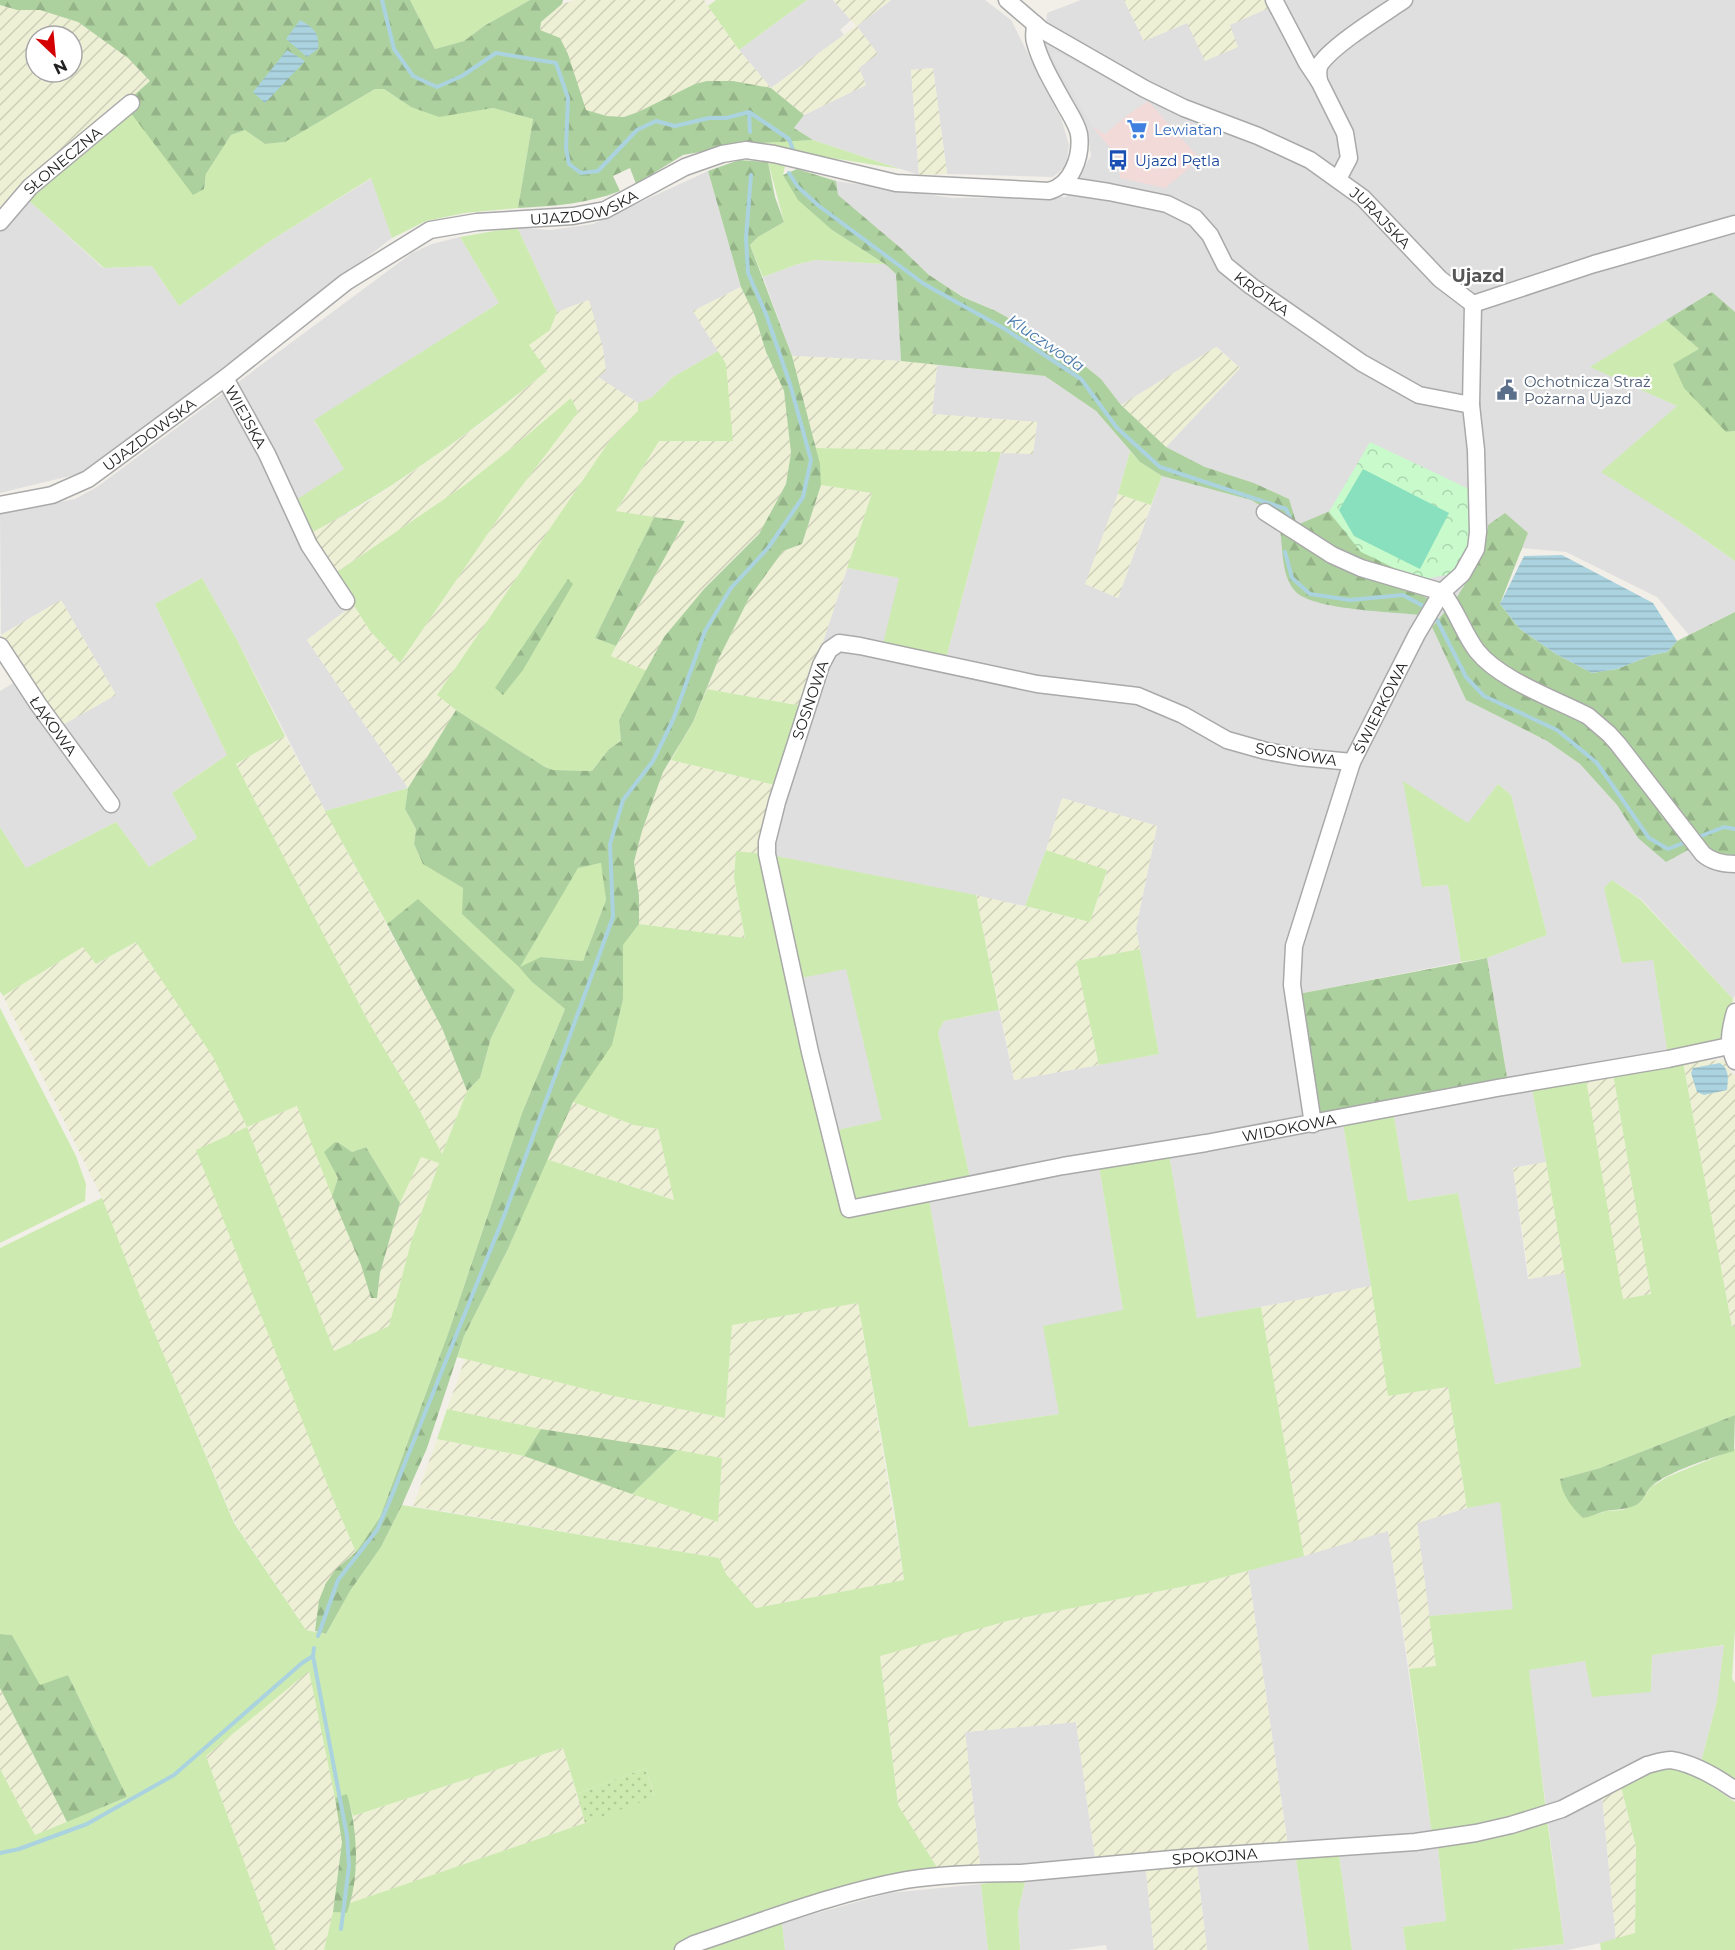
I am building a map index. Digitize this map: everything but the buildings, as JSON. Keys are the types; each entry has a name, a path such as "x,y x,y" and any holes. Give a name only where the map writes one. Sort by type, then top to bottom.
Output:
{"street":[{"name":"JURAJSKA","path":"1007,0 1035,24 1075,50 1145,89 1184,108 1258,136 1310,160 1363,198 1440,279 1473,304"},
{"path":"1274,0 1345,133 1349,158 1338,179"},
{"path":"1319,81 1320,64 1338,46 1404,0"},
{"path":"1035,24 1034,41 1079,133 1075,166 1063,185"},
{"name":"SŁONECZNA","path":"0,222 30,187 131,103"},
{"name":"UJAZDOWSKA","path":"0,505 52,495 88,479 225,378 346,282 430,230 477,222 580,215 605,210 685,167 722,154 756,150 896,183 1050,191 1063,185"},
{"name":"KRÓTKA","path":"1063,185 1167,204 1195,218 1210,235 1225,265 1362,363 1419,395 1471,405"},
{"path":"1473,304 1594,264 1735,224"},
{"name":"ŚWIERKOWA","path":"1313,1124 1292,986 1294,946 1352,762 1406,653 1442,592 1462,574 1476,549 1478,532 1476,450 1471,405 1473,304"},
{"name":"WIEJSKA","path":"225,378 267,454 309,545 346,601"},
{"path":"1265,512 1332,555 1361,568 1442,592 1466,636 1486,661 1506,676 1588,716 1599,724 1618,744 1708,858 1723,864 1735,864"},
{"name":"SOSNOWA","path":"849,1209 810,1052 767,854 767,842 783,782 821,665 829,650 839,643 860,645 1037,684 1138,696 1183,715 1227,740 1299,757 1352,762"},
{"name":"ŁĄKOWA","path":"0,646 38,704 111,804"},
{"path":"1732,1053 1735,1012"},
{"name":"WIDOKOWA","path":"849,1209 1063,1166 1313,1124 1497,1088 1668,1059 1732,1053"},
{"name":"SPOKOJNA","path":"684,1950 694,1944 814,1904 907,1880 1415,1842 1476,1833 1562,1809 1647,1765 1660,1761 1670,1760 1691,1766 1735,1790"}],"shaded area":[{"path":"807,0 833,0 851,20 840,30 844,35 771,88 739,50"},
{"path":"891,0 985,0 1011,20 1062,121 1069,145 1066,166 1053,177 947,174 933,68 911,70 919,175 813,140 794,128 804,115 866,85 859,68 857,26"},
{"path":"1081,0 1124,0 1144,41 1187,23 1229,25 1271,7 1267,0 1735,0 1735,312 1712,292 1591,367 1677,406 1675,519 1735,561 1735,612 1689,635 1657,597 1566,552 1522,548 1528,533 1488,525 1484,553 1457,597 1432,627 1466,700 1547,741 1580,764 1617,805 1638,838 1703,842 1735,857 1735,995 1733,999 1642,900 1612,880 1622,963 1653,959 1668,1055 1508,1083 1487,958 1547,935 1511,795 1498,784 1423,887 1448,885 1461,962 1298,994 1309,1120 970,1178 938,1032 944,1021 999,1010 1014,1080 1159,1054 1136,928 1157,826 1062,798 1025,906 771,855 802,706 847,568 900,578 946,658 1001,452 1033,454 1037,422 932,414 937,365 1045,376 1096,411 1130,451 1118,494 1086,584 1118,598 1162,476 1251,500 1284,520 1291,536 1289,499 1254,483 1205,467 1166,447 1240,368 1217,347 1121,405 1101,379 1080,362 1037,334 996,311 964,297 929,275 903,250 837,195 836,181 953,198 1066,197 1091,156 1087,128 1044,50 1047,13"},
{"path":"1054,50 1148,101 1105,134 1092,126 1051,55"},
{"path":"1148,101 1200,159 1165,188 1120,178 1120,160 1092,126 1105,134"},
{"path":"708,171 741,287 693,311 718,351 673,377 651,398 638,403 598,377 588,300 557,312 517,227 550,230 593,224"},
{"path":"372,178 392,238 86,472 0,493 0,230 26,198 103,268 152,266 179,306 267,243"},
{"path":"460,237 499,303 314,421 345,470 353,605 307,640 408,788 325,811 237,640 202,578 155,604 227,755 172,793 197,838 149,867 116,822 26,868 0,827 0,691 28,674 116,695 61,600 1,635 0,513 75,499 97,487 412,253 432,244"},
{"path":"816,260 885,264 896,274 901,361 792,356 763,277"},
{"path":"846,968 883,1120 833,1131 796,979"},
{"path":"1532,1089 1546,1162 1513,1168 1528,1279 1565,1273 1581,1368 1494,1384 1458,1193 1408,1201 1394,1116"},
{"path":"1343,1124 1371,1286 1197,1319 1169,1154"},
{"path":"1099,1166 1123,1310 1059,1414 969,1427 929,1199"},
{"path":"1500,1501 1514,1609 1429,1616 1417,1523"},
{"path":"1388,1530 1432,1835 1288,1846 1248,1571"},
{"path":"1725,1645 1717,1701 1701,1762 1602,1796 1616,1940 1567,1950 1511,1950 1564,1944 1528,1670 1585,1661 1651,1692 1652,1655"},
{"path":"1076,1722 1096,1865 981,1873 965,1732"},
{"path":"1438,1848 1446,1921 1403,1927 1406,1950 1352,1950 1339,1855"},
{"path":"1296,1858 1309,1950 1207,1950 1197,1866"},
{"path":"1146,1871 1154,1950 1107,1950 1106,1945 1067,1950 1020,1950 1018,1912 1026,1878"},
{"path":"981,1884 988,1950 785,1950 782,1923 889,1893"}],"green space":[{"path":"0,0 410,0 435,49 464,41 484,26 530,0 563,0 562,4 541,22 540,30 560,38 568,54 586,110 607,116 624,117 695,84 707,81 733,81 771,88 804,115 794,128 813,140 745,144 683,155 636,184 630,168 613,176 620,191 608,195 570,204 518,208 533,119 493,108 439,117 411,107 384,89 375,89 285,142 265,144 245,130 231,135 206,174 204,189 193,195 124,104 150,81 128,58 84,26 84,24 40,10 17,10 0,5"},
{"path":"410,0 530,0 484,26 464,41 435,49"},
{"path":"576,0 704,0 739,50 771,88 638,112 624,117 607,116 585,110 568,54 540,30 541,22 562,4"},
{"path":"716,0 807,0 739,50 708,6"},
{"path":"833,0 891,0 857,26 878,54 859,68 866,85 804,115 771,88 856,26"},
{"path":"1124,0 1267,0 1271,7 1230,25 1238,47 1205,61 1187,23 1144,41"},
{"path":"0,5 17,10 40,10 81,24 24,24 24,84 84,84 84,26 128,58 150,81 26,198 0,229"},
{"path":"933,68 947,174 919,175 911,70"},
{"path":"375,89 384,89 411,107 469,111 493,108 533,119 518,208 465,213 426,221 392,238 371,178 267,243 179,306 152,266 104,268 26,198 124,104 204,189 206,174 231,135 245,130 265,144 285,142"},
{"path":"813,140 900,169 745,144"},
{"path":"739,160 768,162 775,197 784,222 758,237 750,245 792,356 820,464 821,485 802,544 783,551 749,598 719,658 693,722 663,772 642,831 634,862 639,896 639,924 623,945 623,999 612,1045 573,1102 507,1251 464,1336 427,1448 402,1505 381,1547 350,1591 326,1634 315,1631 319,1600 326,1583 336,1569 356,1552 380,1517 449,1331 522,1113 565,1009 532,982 462,914 463,888 423,864 414,844 416,829 405,809 408,788 456,710 545,767 553,770 592,771 609,749 621,741 619,720 664,637 704,589 759,534 786,484 791,453 784,391 766,352 755,316 741,287 708,171","holes":["601,863 606,900 583,961 541,957 520,967 578,868"]},
{"path":"768,162 785,166 783,175 832,230 885,264 816,260 763,277 750,245 758,237 784,222"},
{"path":"797,169 836,181 838,195 929,275 963,297 996,311 1037,334 1080,362 1101,379 1121,405 1166,447 1205,467 1254,483 1289,499 1297,525 1330,511 1419,580 1357,563 1251,500 1162,476 1140,462 1096,411 1045,376 901,361 896,274 885,264 832,230 798,200 783,175"},
{"path":"517,227 557,312 550,330 529,345 547,371 403,478 311,533 293,502 344,469 314,420 499,303 460,237"},
{"path":"741,287 755,316 766,353 784,391 791,453 786,484 759,534 704,589 664,637 647,671 611,656 685,521 616,512 659,440 726,364 693,311"},
{"path":"1712,292 1735,312 1735,431 1726,432 1684,388 1673,364 1699,349 1666,320"},
{"path":"589,300 603,348 606,371 598,377 638,403 638,411 610,440 438,694 456,710 408,788 307,640 353,605 370,631 400,663 506,507 578,412 571,398 465,485 334,574 310,533 357,509 407,476 490,417 547,371 528,345 550,330 557,312"},
{"path":"1666,320 1699,349 1726,432 1735,431 1735,561 1601,472 1677,406 1590,367"},
{"path":"1216,347 1240,368 1166,447 1121,405"},
{"path":"718,351 726,364 733,441 659,441 616,511 654,517 595,638 616,646 611,656 647,671 619,720 621,741 609,749 592,771 553,770 545,767 456,710 437,695 610,440 638,411 638,403 651,398 673,377"},
{"path":"792,356 937,365 932,414 1037,422 1033,454 816,448"},
{"path":"571,398 578,412 506,507 400,663 370,631 334,574 465,485"},
{"path":"1370,442 1469,489 1471,540 1464,557 1452,574 1419,580 1361,552 1329,512"},
{"path":"816,448 1001,452 946,658 883,644 899,578 847,568 872,493 821,485"},
{"path":"1130,451 1140,462 1162,476 1151,505 1118,494"},
{"path":"1363,469 1449,513 1420,569 1354,536 1339,510"},
{"path":"821,485 872,493 802,706 707,689 720,656 749,598 783,551 802,544"},
{"path":"1118,494 1151,505 1118,598 1085,584"},
{"path":"1505,513 1528,533 1500,604 1520,629 1556,654 1592,673 1617,669 1652,655 1667,652 1677,641 1735,612 1735,857 1720,856 1703,842 1666,862 1638,838 1617,805 1580,764 1547,741 1466,700 1432,627 1457,597 1484,553 1488,525"},
{"path":"654,517 685,521 616,646 595,638"},
{"path":"1280,529 1429,599 1421,615 1335,606 1304,597 1295,591 1287,577"},
{"path":"202,578 237,640 285,736 236,764 367,1019 417,1105 442,1154 467,1091 480,1078 491,1038 515,990 418,900 387,924 325,811 408,788 405,809 416,829 414,844 423,863 463,888 602,863 606,900 583,961 541,957 532,982 565,1009 522,1113 449,1331 380,1517 356,1552 196,1150 247,1127 213,1057 136,942 96,964 83,947 3,996 0,991 0,827 26,868 116,822 149,867 197,838 172,793 227,755 155,604","holes":["297,1106 332,1196 338,1178 325,1152 339,1143 352,1152 366,1147 400,1203 421,1157 439,1163 411,1242 389,1326 334,1351 247,1127"]},
{"path":"568,579 573,584 523,670 503,695 495,688"},
{"path":"61,600 116,695 61,726 1,635"},
{"path":"707,689 802,706 775,785 671,760 693,722"},
{"path":"285,736 442,1028 467,1091 442,1154 417,1105 367,1019 236,764"},
{"path":"671,760 775,785 764,855 736,852 734,878 745,939 639,924 639,896 634,862 642,831 663,772"},
{"path":"1403,781 1468,823 1498,784 1511,795 1547,935 1487,958 1461,962 1448,885 1422,887"},
{"path":"1062,798 1157,826 1136,928 1140,949 1076,961 1099,1065 1014,1080 976,895 1090,922 1107,871 1046,850"},
{"path":"1046,850 1107,870 1090,922 1025,906"},
{"path":"736,851 771,855 976,895 999,1010 944,1021 938,1032 970,1178 856,1198 850,1193 833,1131 882,1120 846,969 791,980 846,1209 929,1199 969,1427 1059,1414 1043,1326 1123,1310 1099,1166 1169,1154 1197,1318 1261,1307 1304,1556 1202,1583 1011,1620 880,1656 898,1805 943,1877 892,1875 676,1950 324,1950 333,1912 347,1913 350,1903 585,1823 654,1796 646,1768 577,1794 563,1748 353,1816 347,1795 335,1798 309,1671 206,1756 276,1950 0,1950 0,1769 35,1835 127,1797 68,1675 40,1686 12,1635 0,1634 0,1248 102,1198 150,1322 234,1523 306,1630 326,1634 350,1591 381,1547 402,1505 719,1558 726,1574 756,1608 904,1580 858,1303 732,1325 725,1418 609,1395 457,1357 464,1336 507,1251 546,1159 674,1200 658,1129 634,1125 573,1102 589,1077 623,999 623,944 639,924 745,938 734,878"},
{"path":"1612,880 1641,900 1733,999 1724,1038 1713,1048 1668,1055 1653,960 1622,963 1604,888"},
{"path":"418,899 515,990 491,1038 480,1078 467,1091 442,1028 387,924"},
{"path":"136,942 213,1056 247,1127 333,1499 356,1552 336,1569 319,1600 315,1631 306,1630 235,1523 150,1322 99,1192 3,996 83,947 97,964"},
{"path":"1140,949 1159,1054 1099,1065 1076,961"},
{"path":"1487,958 1508,1083 1318,1115 1298,994"},
{"path":"0,1008 76,1156 86,1184 85,1201 0,1243"},
{"path":"1724,1060 1731,1073 1735,1075 1735,1327 1732,1327 1683,1062"},
{"path":"1683,1062 1732,1327 1735,1327 1735,1415 1600,1468 1560,1479 1583,1518 1607,1511 1622,1510 1640,1503 1651,1487 1667,1477 1735,1449 1735,1629 1732,1678 1735,1683 1735,1785 1701,1762 1717,1701 1724,1645 1652,1655 1651,1692 1592,1697 1585,1661 1529,1670 1546,1811 1432,1835 1409,1669 1436,1666 1429,1616 1513,1609 1500,1502 1467,1508 1448,1387 1388,1396 1343,1124 1394,1116 1408,1201 1458,1193 1495,1384 1581,1367 1532,1089 1586,1079 1623,1299 1651,1294 1613,1074"},
{"path":"1613,1074 1651,1294 1622,1299 1586,1079"},
{"path":"573,1102 634,1125 658,1129 675,1200 546,1159"},
{"path":"297,1106 361,1265 371,1298 377,1298 380,1273 400,1203 421,1156 439,1163 411,1242 389,1326 334,1351 247,1127"},
{"path":"335,1142 352,1152 366,1147 400,1203 380,1273 377,1298 371,1298 361,1265 332,1196 338,1178 324,1152"},
{"path":"1546,1162 1565,1273 1529,1279 1513,1168"},
{"path":"1371,1286 1388,1396 1448,1387 1467,1508 1417,1523 1436,1666 1409,1669 1388,1531 1304,1556 1261,1307"},
{"path":"858,1303 904,1580 756,1608 726,1574 719,1558 413,1506 437,1439 524,1456 718,1522 722,1458 541,1429 447,1409 465,1359 609,1395 725,1418 732,1325"},
{"path":"447,1409 541,1429 524,1456 437,1439"},
{"path":"1735,1415 1734,1451 1668,1475 1652,1486 1634,1506 1583,1518 1565,1496 1560,1479 1600,1468"},
{"path":"541,1429 677,1450 632,1494 524,1456"},
{"path":"677,1450 722,1458 718,1522 632,1494"},
{"path":"1248,1571 1288,1846 1096,1865 1076,1722 965,1732 981,1873 943,1877 898,1805 880,1655 1011,1620 1202,1583"},
{"path":"0,1634 12,1635 40,1685 68,1675 127,1797 67,1822 0,1688"},
{"path":"309,1670 342,1842 333,1912 324,1950 276,1950 206,1756"},
{"path":"0,1688 67,1822 35,1835 0,1769"},
{"path":"563,1748 585,1823 350,1903 356,1867 353,1816"},
{"path":"1670,1767 1693,1773 1735,1802 1735,1950 1601,1950 1600,1943 1635,1933 1636,1847 1621,1786 1649,1771"},
{"path":"646,1768 654,1797 585,1823 577,1794"},
{"path":"1621,1786 1636,1847 1635,1933 1616,1940 1602,1796"},
{"path":"347,1794 355,1839 356,1869 347,1913 333,1912 342,1842 335,1798"},
{"path":"1547,1819 1564,1944 1511,1950 1406,1950 1403,1927 1446,1921 1438,1848"},
{"path":"1339,1855 1352,1950 1309,1950 1296,1858"},
{"path":"1197,1866 1207,1950 1154,1950 1146,1871"},
{"path":"1026,1878 1018,1912 1020,1950 988,1950 981,1884"},
{"path":"782,1923 785,1950 703,1950"}],"water":[{"path":"300,20 312,28 318,39 318,49 307,57 286,39"},
{"path":"287,50 305,61 265,103 253,92"},
{"path":"1562,555 1653,603 1677,641 1667,652 1652,655 1617,669 1592,673 1556,654 1520,629 1500,604 1524,556"},
{"path":"1720,1063 1727,1072 1727,1090 1704,1095 1697,1092 1691,1073 1693,1068"}],"waterway":[{"name":"Kluczwoda","path":"382,0 394,49 413,76 437,87 462,76 496,53 556,63 568,98 566,148 569,164 581,173 598,171 637,130 656,121 675,126 749,112 789,139 795,155"},
{"path":"749,112 750,132"},
{"name":"Kluczwoda","path":"789,173 798,187 819,206 924,284 1005,329 1081,379 1117,428 1160,467 1286,509 1290,518"},
{"path":"318,1636 338,1580 377,1530 504,1216 613,917 610,844 623,800 653,761 673,720 705,631 731,588 768,548 803,497 811,460 790,384 766,314 748,273 746,238 751,175"},
{"name":"Kluczwoda","path":"1285,552 1292,578 1310,594 1350,600 1403,595 1425,607"},
{"name":"Kluczwoda","path":"1435,616 1466,677 1484,696 1557,730 1597,763 1649,838 1668,849 1686,842"},
{"name":"Kluczwoda","path":"1696,838 1724,827 1735,829"},
{"path":"314,1648 313,1656 347,1836 349,1866 341,1929"},
{"path":"0,1853 19,1849 87,1824 174,1775 302,1663 313,1656"}],"place":[{"name":"Lewiatan","path":"1137,129"},
{"name":"Ujazd Pętla","path":"1118,160"},
{"name":"Ochotnicza Straż Pożarna Ujazd","path":"1507,390"}],"district":[{"name":"Ujazd","path":"1478,276"}]}
